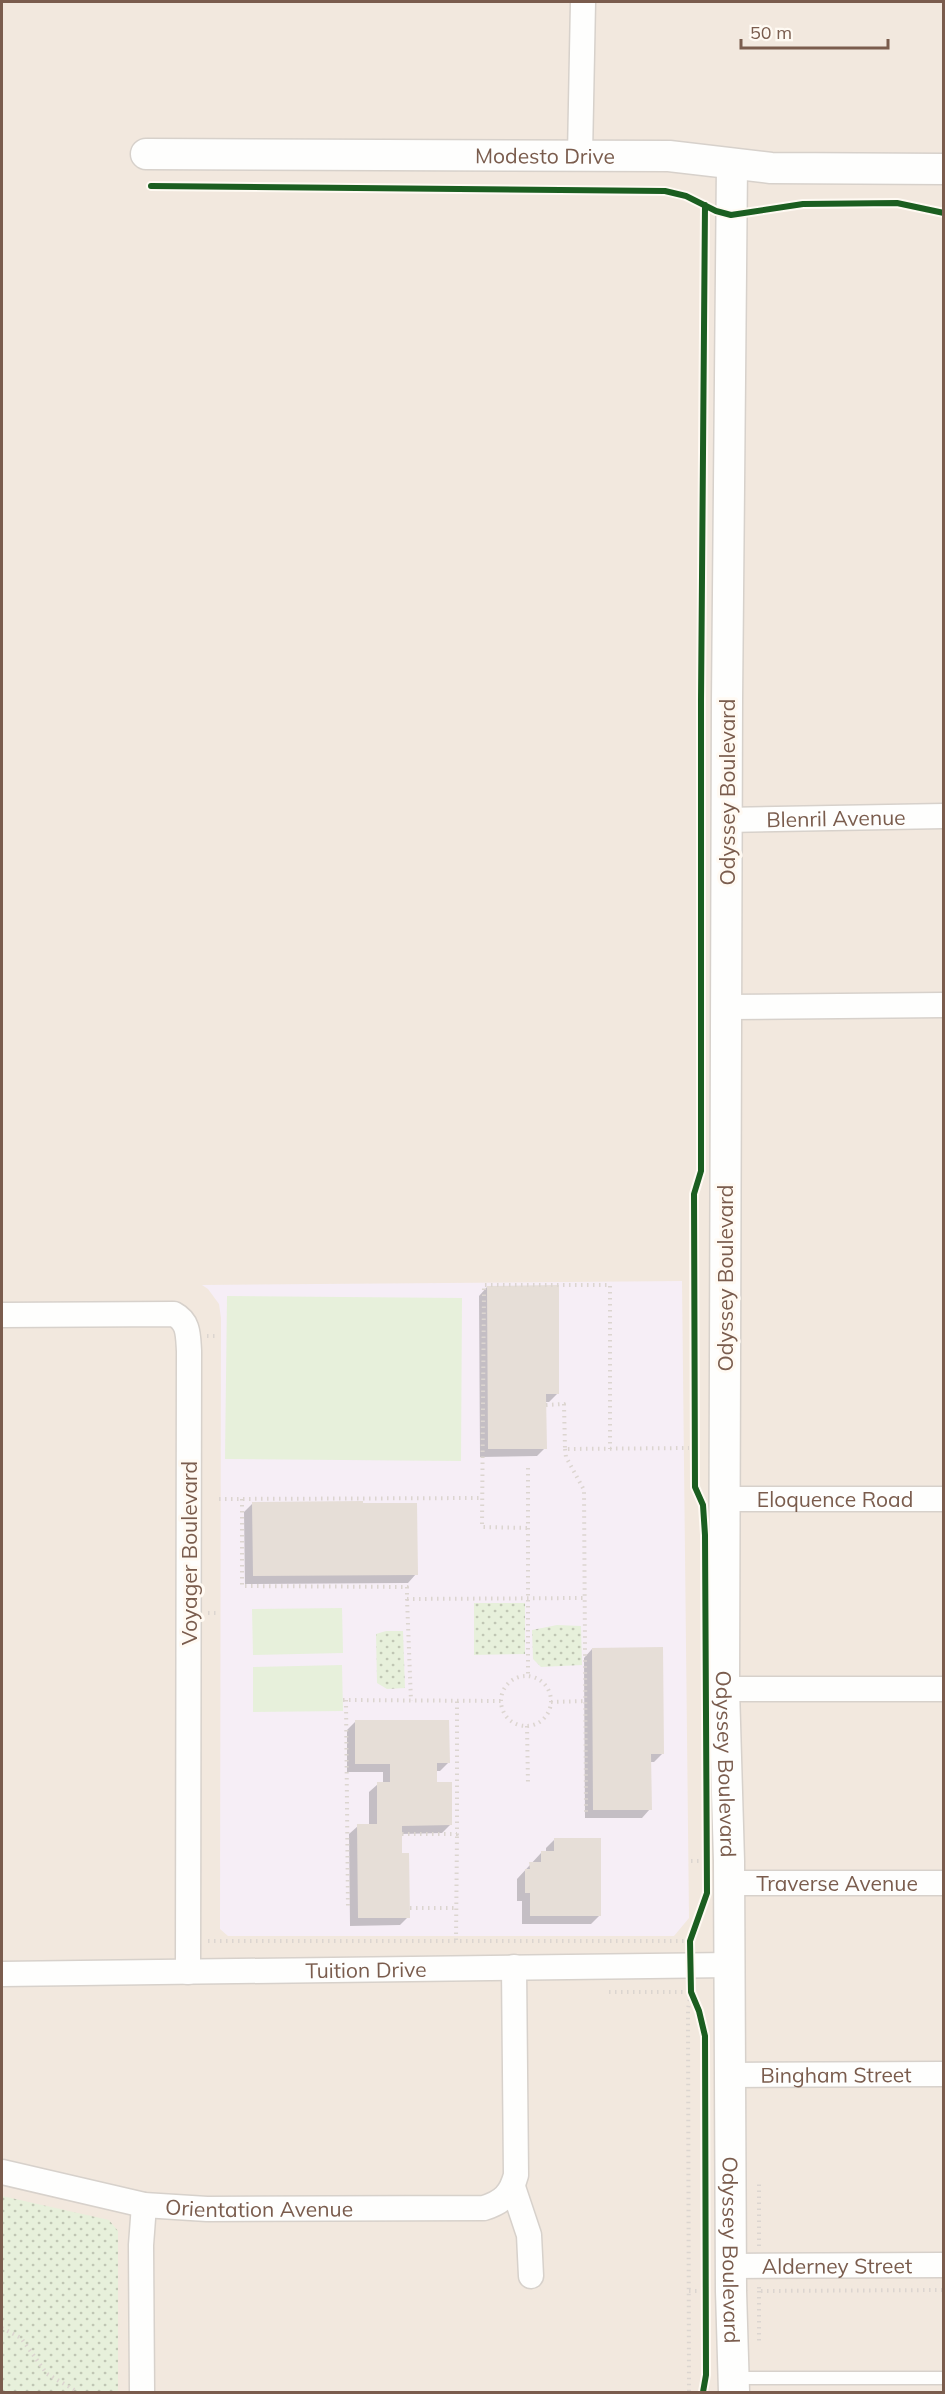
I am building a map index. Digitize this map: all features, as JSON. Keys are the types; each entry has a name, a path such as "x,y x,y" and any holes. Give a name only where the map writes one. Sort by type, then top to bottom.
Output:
{"street":[{"path":"580,155 583,2"},
{"name":"Modesto Drive","path":"146,154 669,156 771,168 944,170"},
{"name":"Odyssey Boulevard","path":"732,164 726,820 724,1689 718,1878 730,1965 734,2385"},
{"name":"Blenril Avenue","path":"726,820 944,816"},
{"path":"726,1007 944,1005"},
{"name":"Voyager Boulevard","path":"2,1315 174,1314 183,1318 188,1329 188,1971"},
{"name":"Eloquence Road","path":"725,1499 944,1499"},
{"path":"724,1689 944,1689"},
{"name":"Traverse Avenue","path":"718,1878 944,1884"},
{"name":"Tuition Drive","path":"2,1974 730,1965"},
{"path":"514,1967 516,2175 513,2187 529,2235 531,2276"},
{"name":"Bingham Street","path":"730,2075 944,2074"},
{"name":"Orientation Avenue","path":"2,2172 144,2205 207,2209 484,2208 495,2205 506,2198 513,2187"},
{"path":"142,2392 141,2245 144,2205"},
{"name":"Alderney Street","path":"732,2271 944,2265"}],"lane":[{"path":"734,2385 944,2378"}],"path":[{"path":"527,1528 482,1527 484,1284 610,1285 610,1449"},
{"path":"546,1405 564,1404 566,1457 585,1490 586,1812"},
{"path":"565,1449 692,1450 695,1440"},
{"path":"528,1468 528,1676"},
{"path":"219,1499 481,1498"},
{"path":"242,1499 242,1586 407,1587 411,1701"},
{"path":"407,1599 585,1598"},
{"path":"528,1676 545,1684 551,1701 549,1711 544,1718 527,1726 512,1721 506,1716 501,1701 507,1685 520,1677 528,1676"},
{"path":"348,1908 344,1700 501,1701"},
{"path":"456,1940 457,1701"},
{"path":"551,1701 586,1701"},
{"path":"527,1726 528,1784"},
{"path":"402,1834 457,1834"},
{"path":"707,1850 718,1878"},
{"path":"410,1908 456,1908"},
{"path":"689,2392 687,2009 691,1992 690,1941 694,1931"},
{"path":"188,1941 690,1941"},
{"path":"609,1992 691,1992"},
{"path":"691,1992 695,2002"},
{"path":"706,2303 732,2271 759,2184"},
{"path":"732,2271 759,2291 944,2290"},
{"path":"2,2328 21,2338 47,2374 78,2392"}],"shaded area":[{"path":"2,2 943,2 943,2392 2,2392"},
{"path":"682,1281 689,1918 674,1936 228,1936 220,1929 221,1318 219,1304 208,1289 202,1285"}],"green space":[{"path":"227,1296 462,1298 461,1461 225,1459"},
{"path":"474,1603 525,1603 525,1654 474,1655"},
{"path":"342,1608 343,1653 253,1655 252,1609"},
{"path":"557,1625 581,1626 582,1665 541,1667 533,1659 532,1630"},
{"path":"386,1631 403,1631 405,1688 387,1689 377,1683 376,1634"},
{"path":"342,1665 343,1711 253,1712 253,1667"},
{"path":"2,2196 109,2220 118,2231 118,2392 2,2392"}],"building":[{"path":"559,1285 559,1394 546,1394 547,1449 488,1449 487,1286"},
{"path":"363,1501 363,1503 417,1503 418,1575 253,1576 252,1502"},
{"path":"663,1647 664,1754 651,1754 652,1810 593,1810 592,1648"},
{"path":"355,1720 449,1720 450,1763 437,1763 437,1782 452,1782 452,1825 402,1826 402,1853 409,1853 410,1918 358,1918 357,1824 377,1824 377,1782 390,1782 390,1764 355,1764"},
{"path":"554,1838 601,1838 601,1916 530,1916 530,1893 525,1893 525,1869 530,1869 529,1862 541,1862 541,1851 554,1851"}],"cycle path":[{"path":"151,186 665,191 686,196 716,211 731,215 803,204 897,203 944,213"},
{"path":"703,2392 706,2375 705,2036 699,2011 691,1992 690,1941 707,1893 705,1535 703,1505 695,1487 694,1194 701,1171 701,701 705,205"}]}
